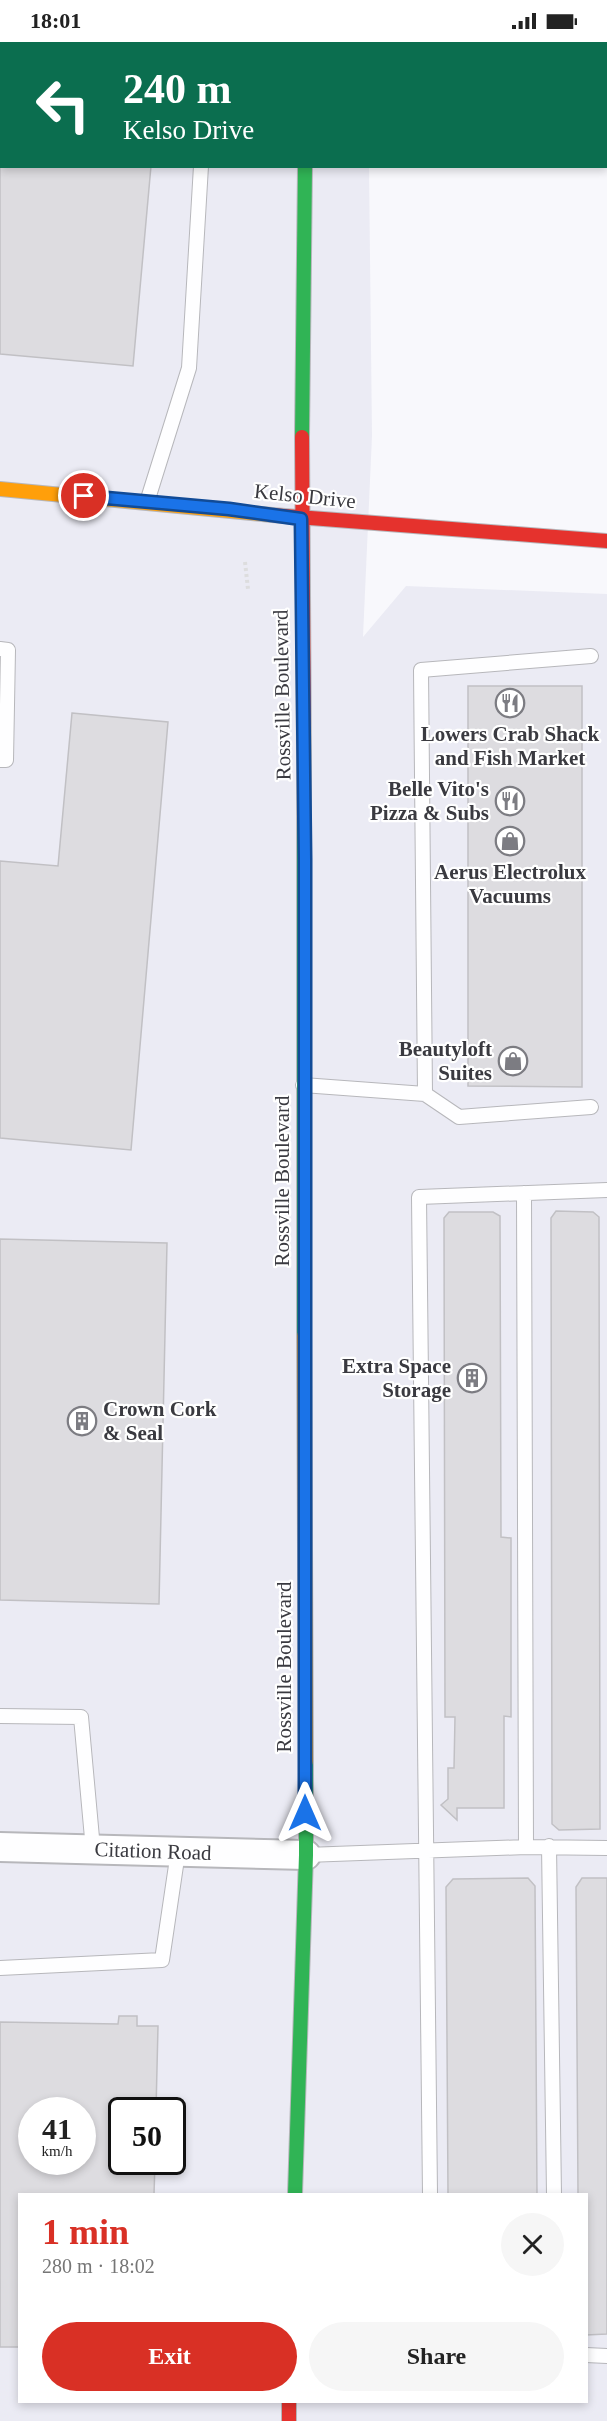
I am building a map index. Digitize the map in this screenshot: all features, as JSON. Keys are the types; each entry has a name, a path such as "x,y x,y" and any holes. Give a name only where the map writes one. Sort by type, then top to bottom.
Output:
{"main road":[{"name":"Rossville Boulevard","path":"296,2193 306,1855 303,1085 305,848 301,519 305,168"},
{"name":"Kelso Drive","path":"0,489 301,519 607,541"},
{"path":"289,2403 289,2421"}],"street":[{"name":"Citation Road","path":"0,1847 306,1855"}],"lane":[{"path":"147,502 189,368 201,168"},
{"path":"0,649 8,650 6,760 0,760"},
{"path":"425,1094 421,670 591,656"},
{"path":"303,1085 425,1094 459,1117 591,1107"},
{"path":"430,2193 419,1197 607,1190"},
{"path":"524,1193 526,1847"},
{"path":"0,1716 81,1717 93,1849"},
{"path":"306,1855 549,1846 607,1848"},
{"path":"549,1846 554,2193"},
{"path":"0,1968 162,1960 178,1851"},
{"path":"588,2355 607,2356"}],"path":[{"path":"245,562 248,590"}],"shaded area":[{"path":"0,168 369,168 372,436 363,637 406,586 607,594 607,2421 0,2421"}],"building":[{"path":"0,168 151,168 133,366 0,354"},
{"path":"468,686 582,686 582,1087 468,1086"},
{"path":"72,713 168,722 131,1150 0,1138 0,861 58,866"},
{"path":"556,1211 593,1212 599,1217 600,1829 559,1830 552,1824 551,1218"},
{"name":"Extra Space Storage","path":"449,1212 493,1212 500,1216 501,1537 511,1538 511,1717 504,1716 504,1808 457,1808 457,1820 441,1805 448,1799 448,1768 454,1768 455,1717 445,1717 444,1218"},
{"name":"Crown Cork & Seal","path":"0,1239 167,1243 159,1604 0,1600"},
{"path":"528,1878 535,1886 537,2193 448,2193 446,1887 453,1879"},
{"path":"582,1878 607,1878 607,2334 588,2335 588,2193 578,2193 576,1887"},
{"path":"119,2016 137,2016 137,2026 158,2026 156,2097 108,2097 108,2175 155,2175 154,2193 18,2193 18,2347 0,2347 0,2022 118,2024"}],"traffic: fast":[{"path":"302,437 305,168"},
{"path":"304,753 304,1336"},
{"path":"295,2193 306,1855 306,1761"}],"traffic: slow":[{"path":"0,489 272,515"},
{"path":"304,1336 306,1761"}],"traffic: jam":[{"path":"302,437 304,753"},
{"path":"272,515 607,541"},
{"path":"289,2403 289,2421"}],"place":[{"name":"Lowers Crab Shack and Fish Market","path":"510,703"},
{"name":"Belle Vito's Pizza & Subs","path":"510,801"},
{"name":"Aerus Electrolux Vacuums","path":"510,841"},
{"name":"Beautyloft Suites","path":"513,1061"},
{"name":"Extra Space Storage","path":"472,1378"},
{"name":"Crown Cork & Seal","path":"82,1421"}],"route":[{"path":"84,496 229,509 301,519 305,859 303,1108 305,1813"}]}
